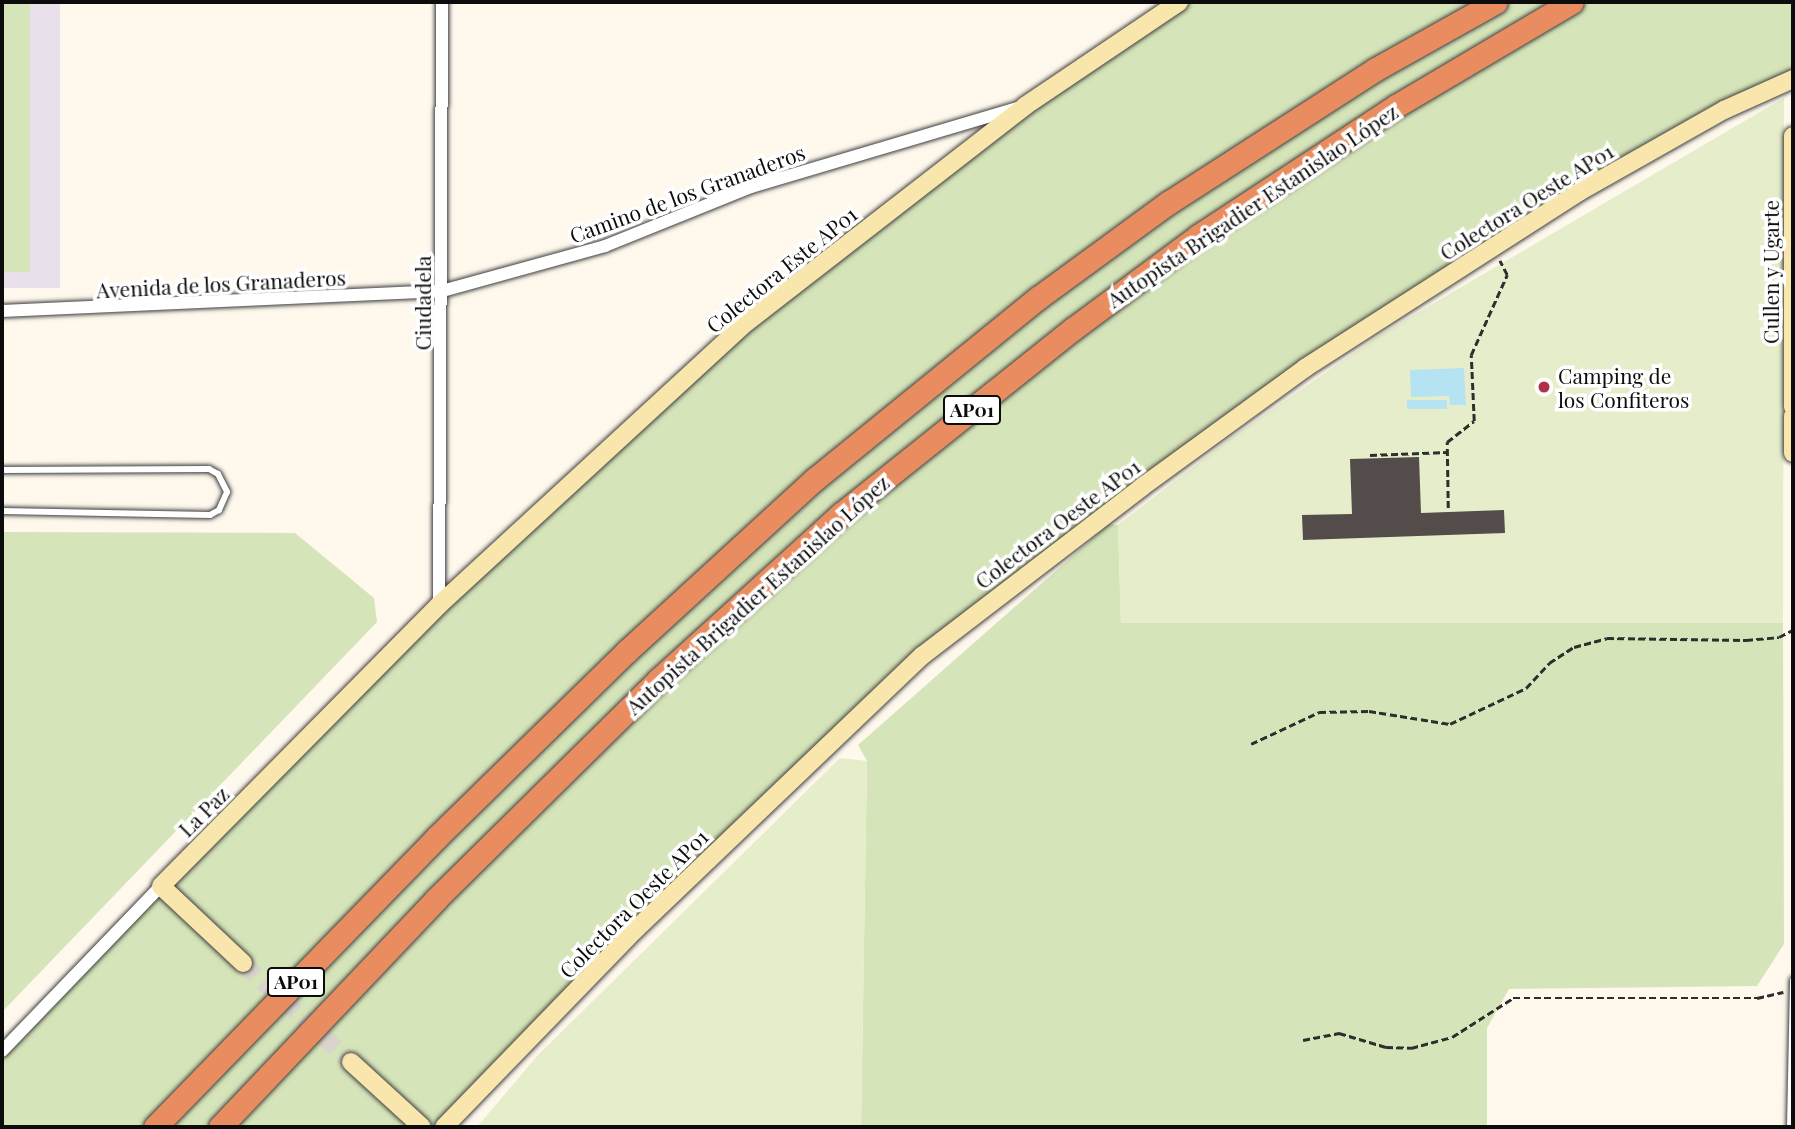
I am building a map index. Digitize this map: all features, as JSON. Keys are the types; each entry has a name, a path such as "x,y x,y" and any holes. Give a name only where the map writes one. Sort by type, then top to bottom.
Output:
{"highway":[{"name":"Autopista Brigadier Estanislao López","path":"155,1127 437,837 626,652 815,479 1038,298 1168,203 1376,69 1496,2"},
{"name":"Autopista Brigadier Estanislao López","path":"220,1127 436,899 649,688 841,514 1198,236 1396,106 1572,2"}],"street":[{"name":"Ciudadela","path":"439,605 442,2"},
{"name":"Colectora Este AP01","path":"439,605 747,322 1025,106 1179,2"},
{"name":"Colectora Oeste AP01","path":"444,1127 635,930 922,656 1142,487 1305,368 1493,246 1724,110 1793,79"},
{"name":"Camino de los Granaderos","path":"442,291 605,246 751,187 1025,106"},
{"name":"Cullen y Ugarte","path":"1793,136 1793,408"},
{"name":"Avenida de los Granaderos","path":"2,311 442,291"},
{"path":"1793,416 1793,453"},
{"name":"La Paz","path":"2,1051 439,605"},
{"path":"161,886 243,963"},
{"path":"351,1062 422,1127"}],"lane":[{"path":"2,510 210,515 219,510 227,492 218,474 209,469 3,469"},
{"path":"1790,1127 1793,981"}],"path":[{"path":"1448,508 1447,442 1474,421 1471,355 1507,275 1493,246"},
{"path":"1370,455 1448,452"},
{"path":"1251,744 1319,712 1369,711 1450,724 1526,688 1549,663 1574,647 1608,638 1745,640 1779,637 1793,630"},
{"path":"1303,1040 1339,1033 1386,1046 1411,1048 1452,1037 1513,998 1757,998 1779,996 1793,981"}],"shaded area":[{"path":"2,2 60,2 60,288 2,288"}],"green space":[{"path":"2,2 30,2 30,272 2,272"},
{"path":"1179,2 1793,2 1793,79 1724,110 1305,368 922,656 444,1127 2,1127 2,1051 439,605 747,322"},
{"name":"Camping de los Confiteros","path":"1784,98 1783,623 1121,623 1118,525 1228,440 1383,333"},
{"path":"1109,524 1118,525 1121,623 1783,623 1784,944 1757,986 1509,989 1487,1028 1487,1127 861,1127 867,761 858,745"},
{"path":"2,532 295,533 374,598 377,622 2,1012"},
{"path":"840,758 867,761 861,1127 477,1127 538,1055"}],"water":[{"path":"1464,368 1466,405 1450,405 1449,396 1411,397 1410,370"},
{"path":"1407,400 1447,400 1447,409 1407,409"}],"building":[{"path":"1419,457 1421,513 1504,510 1505,533 1303,540 1302,515 1352,514 1350,459"}],"tunnel":[{"path":"243,963 351,1062"}],"place":[{"name":"Camping de los Confiteros","path":"1544,387"}]}
